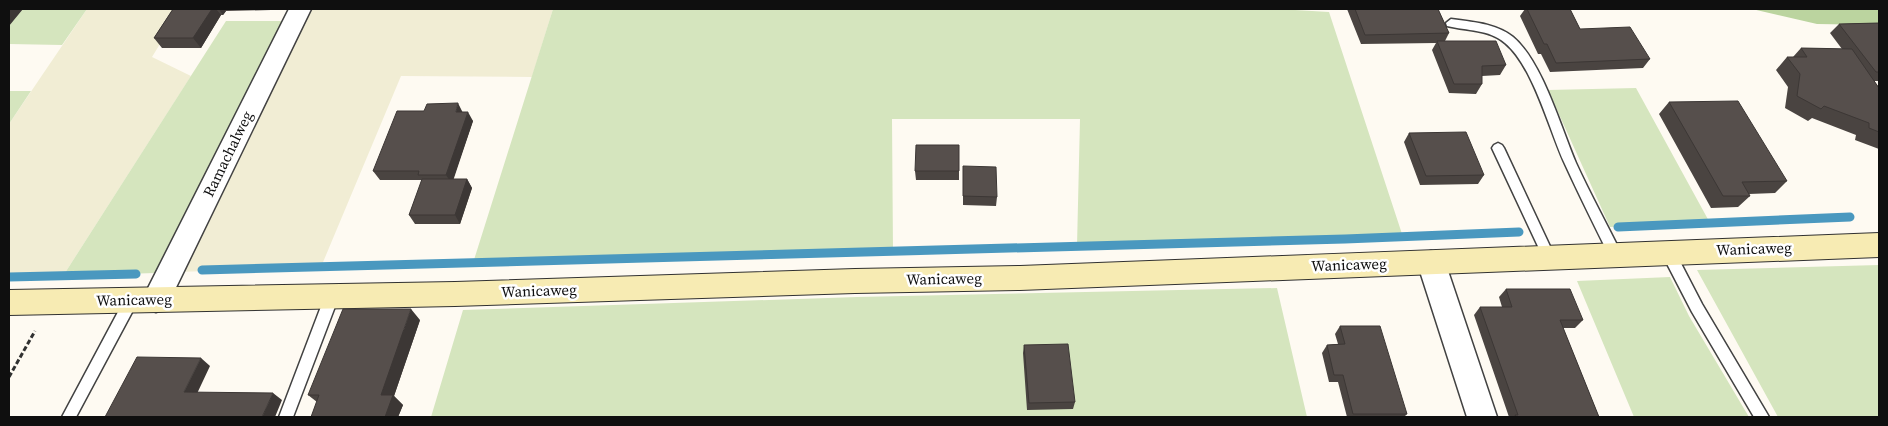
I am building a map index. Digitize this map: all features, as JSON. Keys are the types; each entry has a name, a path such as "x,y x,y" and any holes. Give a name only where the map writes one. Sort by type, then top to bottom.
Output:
{"street":[{"name":"Ramachalweg","path":"143,300 300,9"},
{"name":"Wanicaweg","path":"9,304 1020,278 1879,245"},
{"path":"1431,262 1482,417"}],"lane":[{"path":"1451,22 1490,29 1509,40 1520,54 1533,77 1570,164 1616,255"},
{"path":"1498,148 1550,257"},
{"path":"1668,252 1696,308 1762,417"},
{"path":"286,417 332,296"},
{"name":"Ramachalweg","path":"69,417 143,300"}],"path":[{"path":"9,377 52,302"}],"shaded area":[{"path":"87,9 173,9 162,25 171,26 152,57 191,76 63,276 9,277 9,124"},
{"path":"309,9 553,9 532,77 401,76 321,267 178,272"}],"green space":[{"path":"9,9 87,9 62,45 9,44"},
{"path":"553,9 1278,9 1329,12 1403,237 1077,246 1080,119 892,119 893,252 473,263"},
{"path":"1752,9 1879,9 1879,25 1817,24"},
{"path":"226,21 284,21 155,273 63,276"},
{"path":"1636,88 1710,223 1610,227 1548,90"},
{"path":"9,91 31,91 9,124"},
{"path":"1879,265 1879,417 1778,417 1697,270"},
{"path":"1670,277 1689,316 1749,417 1634,417 1577,281"},
{"path":"1277,288 1307,417 431,417 463,310 857,297"}],"building":[{"path":"173,9 212,9 193,38 154,38"},
{"path":"1355,9 1438,9 1449,33 1365,35"},
{"path":"1527,9 1570,9 1580,29 1630,27 1650,59 1556,63 1547,44 1544,44"},
{"path":"1879,23 1879,72 1876,72 1839,24"},
{"path":"1437,41 1496,41 1506,65 1482,66 1482,84 1454,84"},
{"path":"1801,48 1852,49 1879,88 1879,132 1869,128 1869,123 1824,106 1821,109 1797,96 1800,74 1787,57 1807,57"},
{"path":"1738,101 1787,181 1742,182 1750,196 1723,196 1669,102"},
{"path":"458,103 456,112 468,112 446,175 418,175 419,171 373,171 397,111 424,111 427,104"},
{"path":"1466,132 1484,175 1426,176 1409,133"},
{"path":"916,145 959,145 959,171 915,171"},
{"path":"963,166 996,167 997,197 963,196"},
{"path":"422,179 467,179 455,215 409,215"},
{"path":"1506,289 1570,289 1583,320 1560,320 1599,417 1516,417 1515,415 1518,415 1480,307 1512,307"},
{"path":"343,309 411,309 381,395 393,395 385,417 311,417 319,395 308,395"},
{"path":"1340,326 1380,326 1407,414 1353,414 1343,375 1334,375 1327,345 1345,344"},
{"path":"1068,344 1075,402 1029,403 1024,345"},
{"path":"137,357 201,358 184,392 273,393 262,417 105,417"}],"waterway":[{"path":"1618,227 1850,217"},
{"path":"202,270 1345,239 1519,232"},
{"path":"9,277 136,274"}]}
